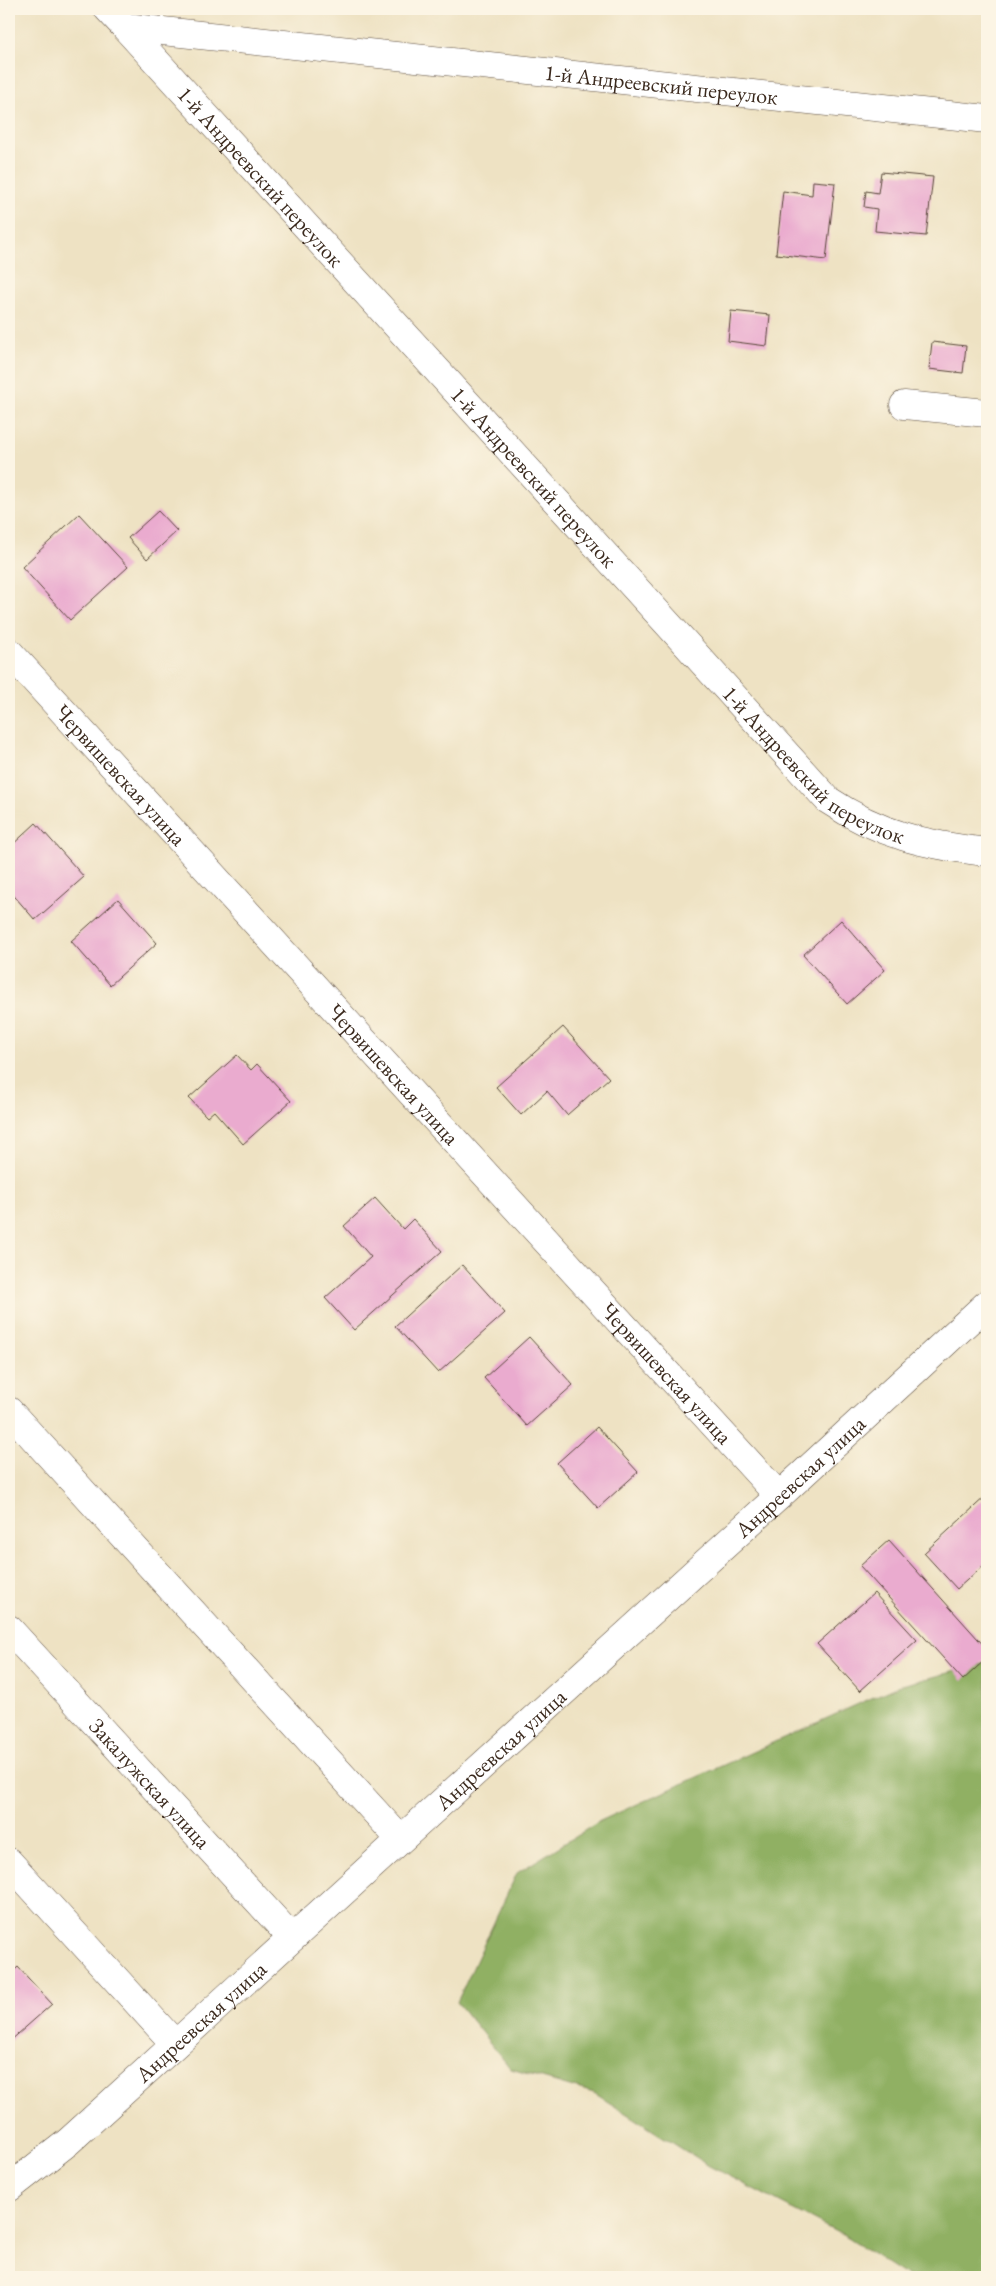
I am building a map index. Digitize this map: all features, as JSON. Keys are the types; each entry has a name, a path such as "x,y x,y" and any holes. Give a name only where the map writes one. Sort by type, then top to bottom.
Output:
{"street":[{"name":"1-й Андреевский переулок","path":"116,18 987,119"},
{"name":"1-й Андреевский переулок","path":"116,18 828,800 873,827 949,848 987,852"},
{"path":"904,404 987,413"},
{"name":"Червишевская улица","path":"9,652 779,1496"},
{"name":"Андреевская улица","path":"9,2188 68,2142 779,1496 987,1304"},
{"path":"9,1411 400,1839"},
{"name":"Закалужская улица","path":"9,1629 292,1938"},
{"path":"9,1862 175,2044"}],"green space":[{"path":"987,1663 987,2277 908,2277 848,2238 709,2166 594,2093 511,2069 457,2002 517,1873 600,1821 898,1686"}],"building":[{"path":"881,172 933,177 926,236 875,231 877,209 864,207 866,191 878,193"},
{"path":"813,181 835,183 826,260 776,254 783,191 812,195"},
{"path":"731,311 770,315 767,346 728,341"},
{"path":"932,342 966,346 963,373 929,369"},
{"path":"158,511 177,531 147,559 128,538"},
{"path":"79,514 128,567 70,620 22,567"},
{"path":"36,823 84,877 35,920 9,890 9,848"},
{"path":"118,899 157,943 110,985 71,941"},
{"path":"841,920 885,970 847,1004 803,955"},
{"path":"563,1027 609,1078 567,1115 547,1091 521,1115 496,1087"},
{"path":"237,1055 251,1070 257,1064 291,1101 243,1144 214,1111 207,1117 189,1098"},
{"path":"375,1198 403,1229 413,1219 442,1251 354,1330 325,1298 371,1257 344,1226"},
{"path":"462,1265 505,1313 438,1373 395,1326"},
{"path":"529,1337 573,1385 527,1426 484,1378"},
{"path":"597,1427 638,1472 598,1508 557,1463"},
{"path":"987,1495 987,1562 957,1589 924,1553"},
{"path":"889,1540 987,1649 987,1658 963,1680 860,1566"},
{"path":"874,1593 917,1640 860,1691 817,1644"},
{"path":"18,1967 52,2004 9,2042 9,1975"}]}
